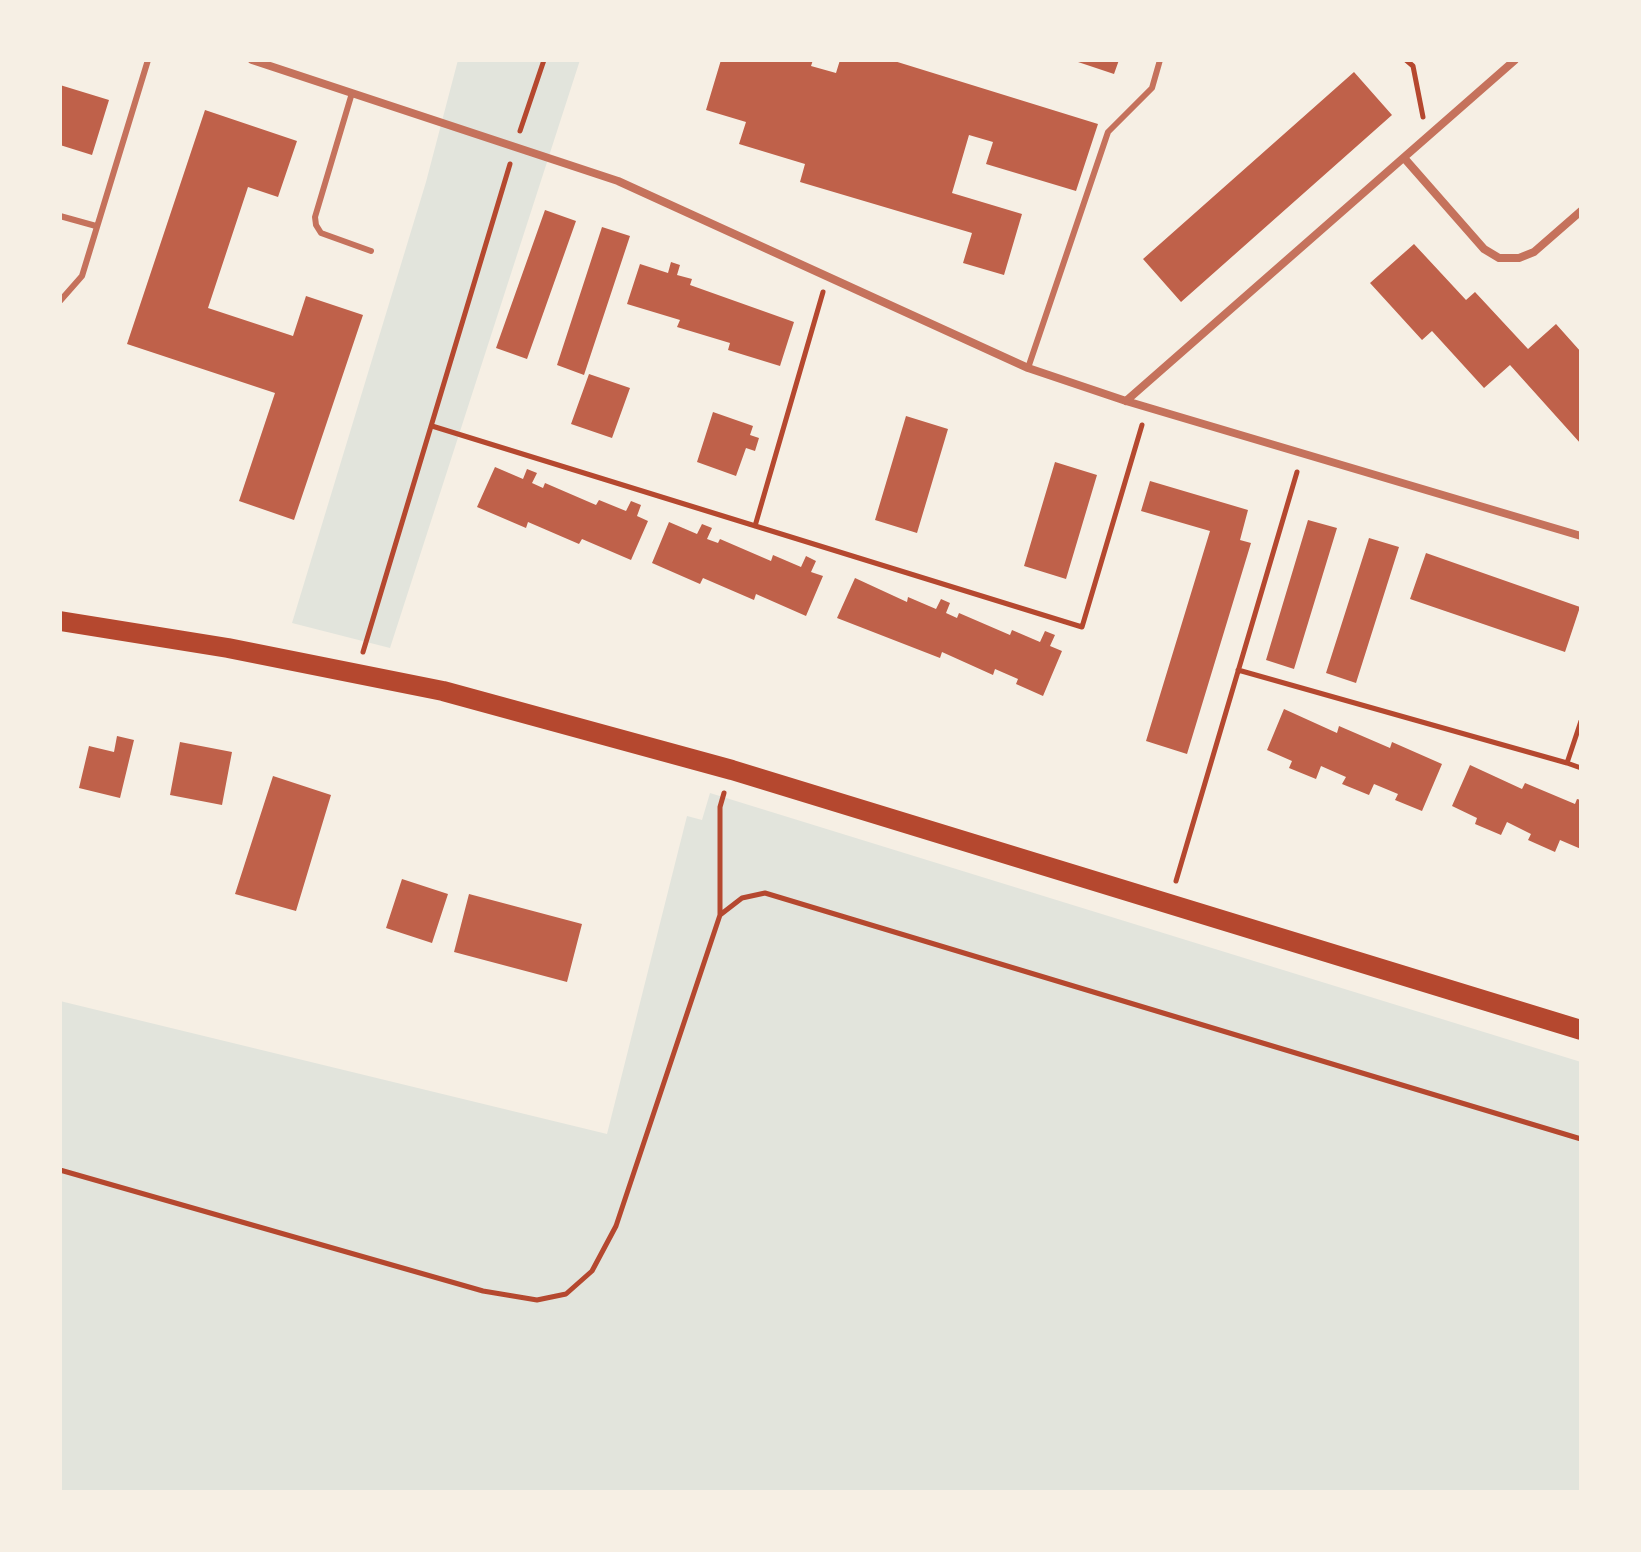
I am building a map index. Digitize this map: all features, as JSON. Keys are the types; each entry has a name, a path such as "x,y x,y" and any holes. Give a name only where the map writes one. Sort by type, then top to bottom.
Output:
{"main road":[{"path":"60,621 143,633 443,691 732,770 1581,1030"}],"street":[{"path":"252,60 618,181 1028,368 1126,401 1581,536"},
{"path":"1126,401 1515,60"},
{"path":"1405,159 1484,249 1499,258 1519,258 1534,252 1581,211"}],"lane":[{"path":"60,301 82,276 148,60"},
{"path":"1028,368 1108,132 1152,88 1160,60"},
{"path":"352,93 315,217 321,233 371,251"},
{"path":"60,216 96,226"}],"path":[{"path":"356,673 515,145 544,60"},
{"path":"1406,60 1413,66 1428,137"},
{"path":"755,526 827,277"},
{"path":"432,426 1082,627 1148,406"},
{"path":"1169,904 1303,452"},
{"path":"1238,670 1581,768"},
{"path":"1567,763 1581,721"},
{"path":"710,788 739,796"},
{"path":"60,1170 483,1291 537,1300 566,1294 592,1271 616,1226 720,915 720,807 724,792"},
{"path":"720,915 742,898 765,893 1581,1139"}],"shaded area":[{"path":"458,60 580,60 390,648 292,623 426,182"},
{"path":"710,793 1581,1062 1581,1492 60,1492 60,1001 607,1134 687,816 702,820"}],"building":[{"path":"721,60 813,60 811,66 836,73 840,60 891,60 1098,124 1076,191 986,164 993,142 969,135 952,193 1022,214 1004,275 963,263 972,233 800,182 805,164 739,144 746,122 706,110"},
{"path":"1072,60 1119,60 1114,74"},
{"path":"1354,72 1392,115 1181,302 1143,259"},
{"path":"60,85 109,100 92,155 60,145"},
{"path":"205,110 297,141 278,197 248,187 208,308 293,336 306,296 363,315 294,520 239,501 275,393 127,344"},
{"path":"545,210 576,221 527,359 496,348"},
{"path":"602,227 630,236 584,375 557,365"},
{"path":"1414,244 1466,300 1475,292 1528,349 1556,324 1581,352 1581,444 1510,365 1484,388 1432,331 1422,340 1370,283"},
{"path":"671,262 680,265 677,275 692,279 690,285 794,322 780,366 728,350 730,343 677,327 680,320 627,304 640,264 668,273"},
{"path":"589,374 630,388 612,438 571,424"},
{"path":"713,412 753,426 750,435 759,438 755,451 746,448 736,476 697,462"},
{"path":"906,416 948,429 917,533 875,520"},
{"path":"1055,462 1097,475 1066,579 1024,566"},
{"path":"495,467 523,479 527,469 537,473 532,483 543,488 545,483 596,505 599,500 626,511 631,501 641,505 637,516 648,521 631,560 582,539 579,544 528,522 526,528 477,507"},
{"path":"1150,481 1248,510 1240,540 1251,543 1187,754 1146,741 1210,531 1141,511"},
{"path":"1308,520 1337,528 1294,669 1266,660"},
{"path":"669,522 697,534 702,524 712,528 707,539 718,543 720,539 771,561 773,555 801,567 806,556 816,561 811,572 823,576 806,616 756,594 754,600 703,578 700,584 652,563"},
{"path":"1369,538 1399,547 1356,683 1326,673"},
{"path":"1426,553 1580,607 1565,652 1410,599"},
{"path":"855,578 907,602 908,597 936,609 941,599 950,603 946,613 957,618 959,613 1010,635 1012,630 1040,642 1045,631 1055,635 1050,646 1062,651 1043,696 1016,684 1018,679 995,669 993,675 942,652 940,658 837,618"},
{"path":"1284,709 1337,733 1339,726 1390,748 1392,742 1442,764 1422,811 1395,800 1398,794 1374,784 1369,795 1342,784 1346,777 1321,766 1316,779 1289,768 1292,761 1267,750"},
{"path":"117,736 134,740 120,798 79,788 89,746 114,752"},
{"path":"180,742 232,752 222,805 170,795"},
{"path":"1470,765 1522,789 1525,783 1575,804 1577,799 1581,800 1581,849 1560,840 1555,852 1528,840 1531,834 1507,822 1501,835 1475,824 1477,818 1452,806"},
{"path":"273,776 331,795 296,911 235,894"},
{"path":"402,879 448,894 432,943 386,928"},
{"path":"469,894 582,924 567,982 454,952"}]}
